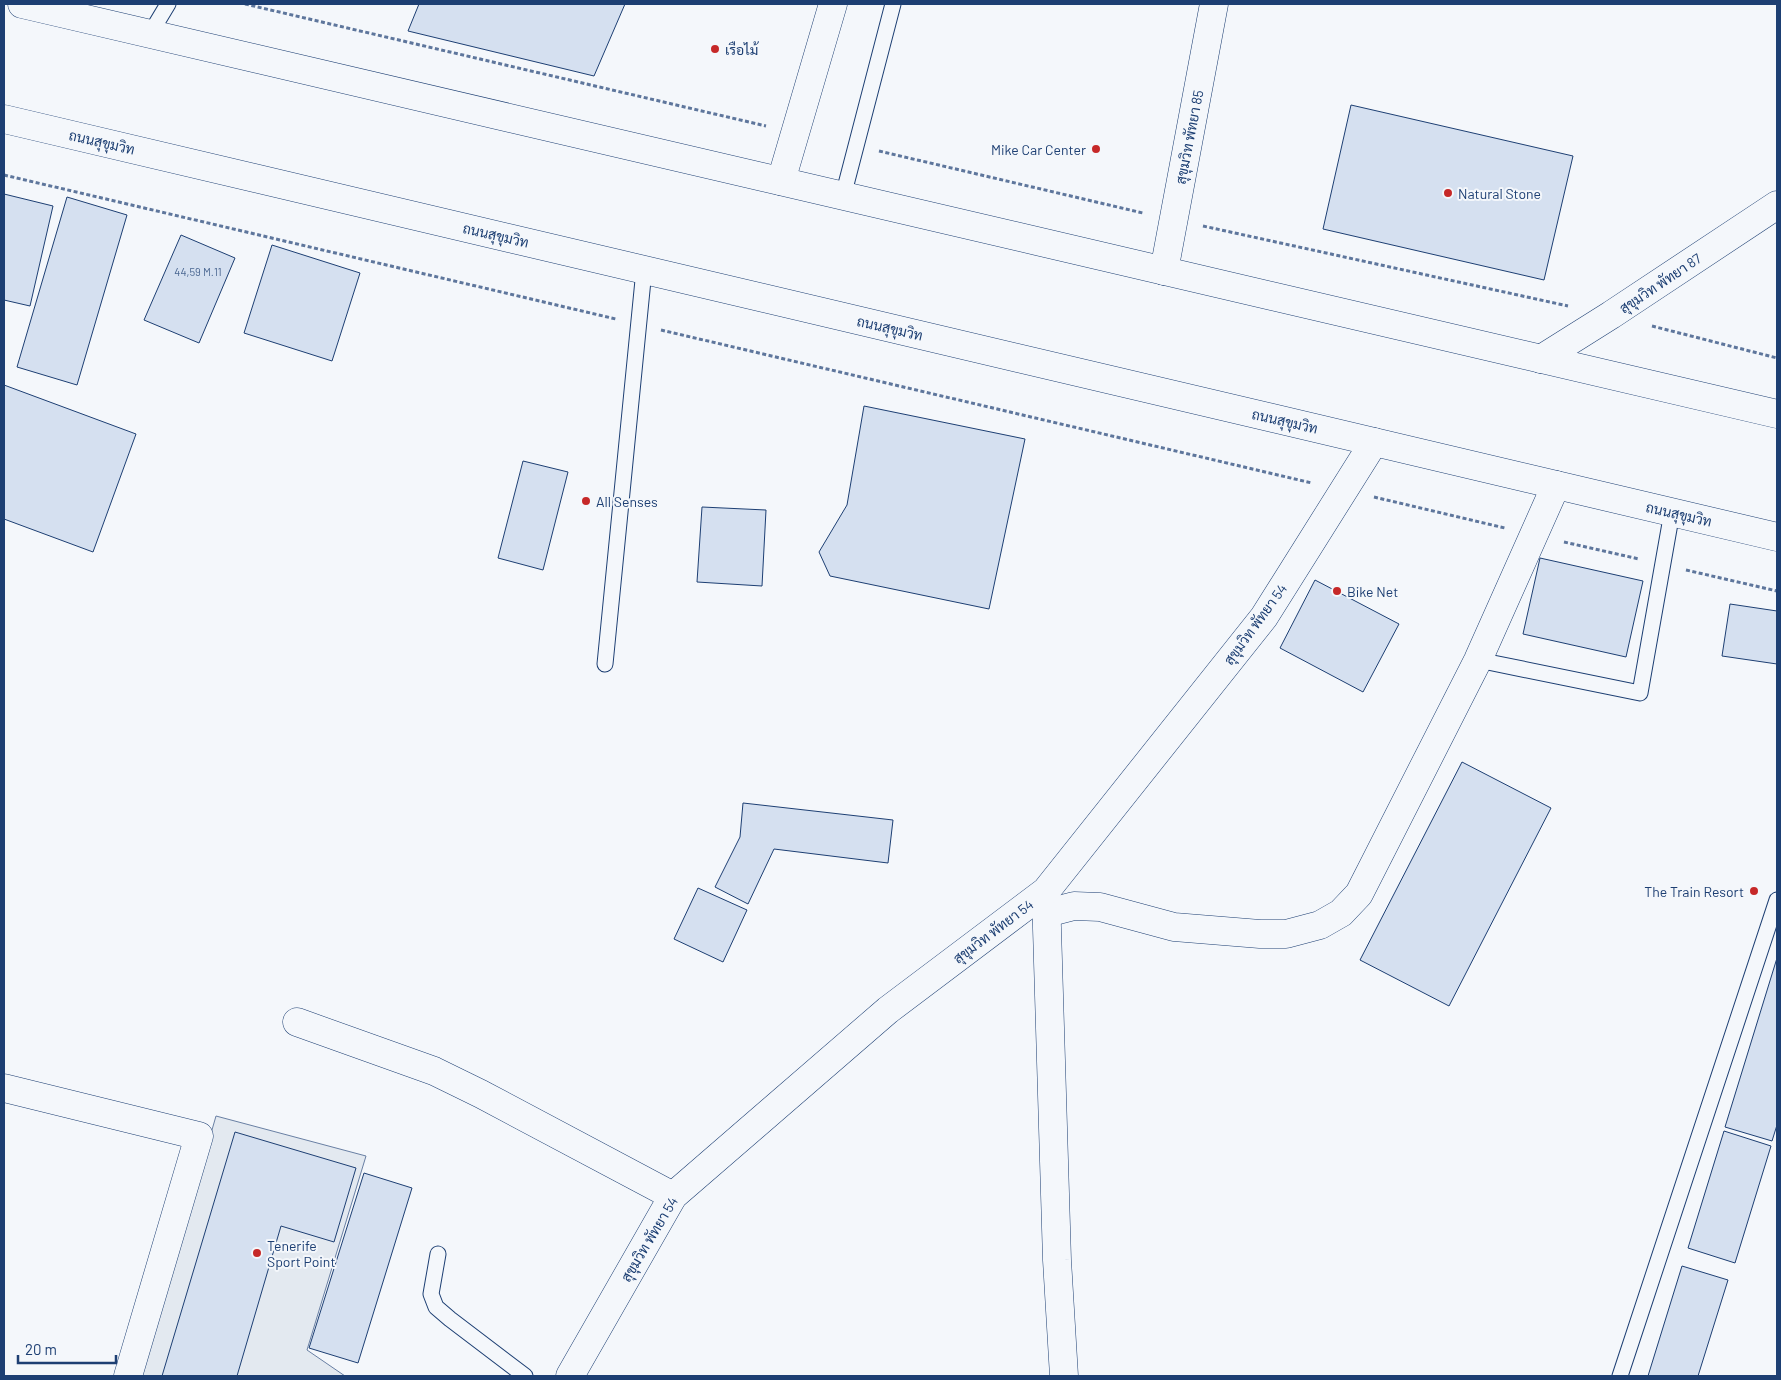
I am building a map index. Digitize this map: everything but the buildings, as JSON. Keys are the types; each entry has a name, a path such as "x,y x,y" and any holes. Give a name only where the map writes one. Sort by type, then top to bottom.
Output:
{"main road":[{"path":"22,4 1777,414"},
{"path":"781,181 833,4"},
{"name":"สุขุมวิท พัทยา 85","path":"1164,271 1214,4"},
{"name":"ถนนสุขุมวิท","path":"4,119 1777,537"},
{"name":"สุขุมวิท พัทยา 87","path":"1541,359 1611,316 1777,205"},
{"name":"สุขุมวิท พัทยา 54","path":"570,1376 673,1196 888,1010 1046,902 1264,617 1374,442"},
{"path":"1064,1376 1057,1250 1046,902 1100,907 1174,927 1286,934 1320,925 1341,913 1359,894 1478,660 1556,485"},
{"path":"296,1022 442,1075 673,1196"},
{"path":"4,1088 199,1136 128,1376"}],"lane":[{"path":"150,34 168,4"},
{"path":"843,196 893,4"},
{"path":"605,664 644,270"},
{"path":"1478,660 1640,693 1672,512"},
{"path":"1620,1376 1777,900"},
{"path":"438,1254 431,1294 436,1307 525,1376"}],"path":[{"path":"245,4 795,132"},
{"path":"857,146 1174,220 1611,316 1777,358"},
{"path":"4,175 1777,592"}],"shaded area":[{"name":"Tenerife Sport Point","path":"216,1116 366,1156 307,1350 345,1376 141,1376"}],"place":[{"name":"เรือไม้","path":"715,49"},
{"name":"Mike Car Center","path":"1096,149"},
{"name":"Natural Stone","path":"1448,193"},
{"name":"All Senses","path":"586,501"},
{"name":"Bike Net","path":"1337,591"},
{"name":"The Train Resort","path":"1754,891"},
{"name":"Tenerife Sport Point","path":"257,1253"}]}
